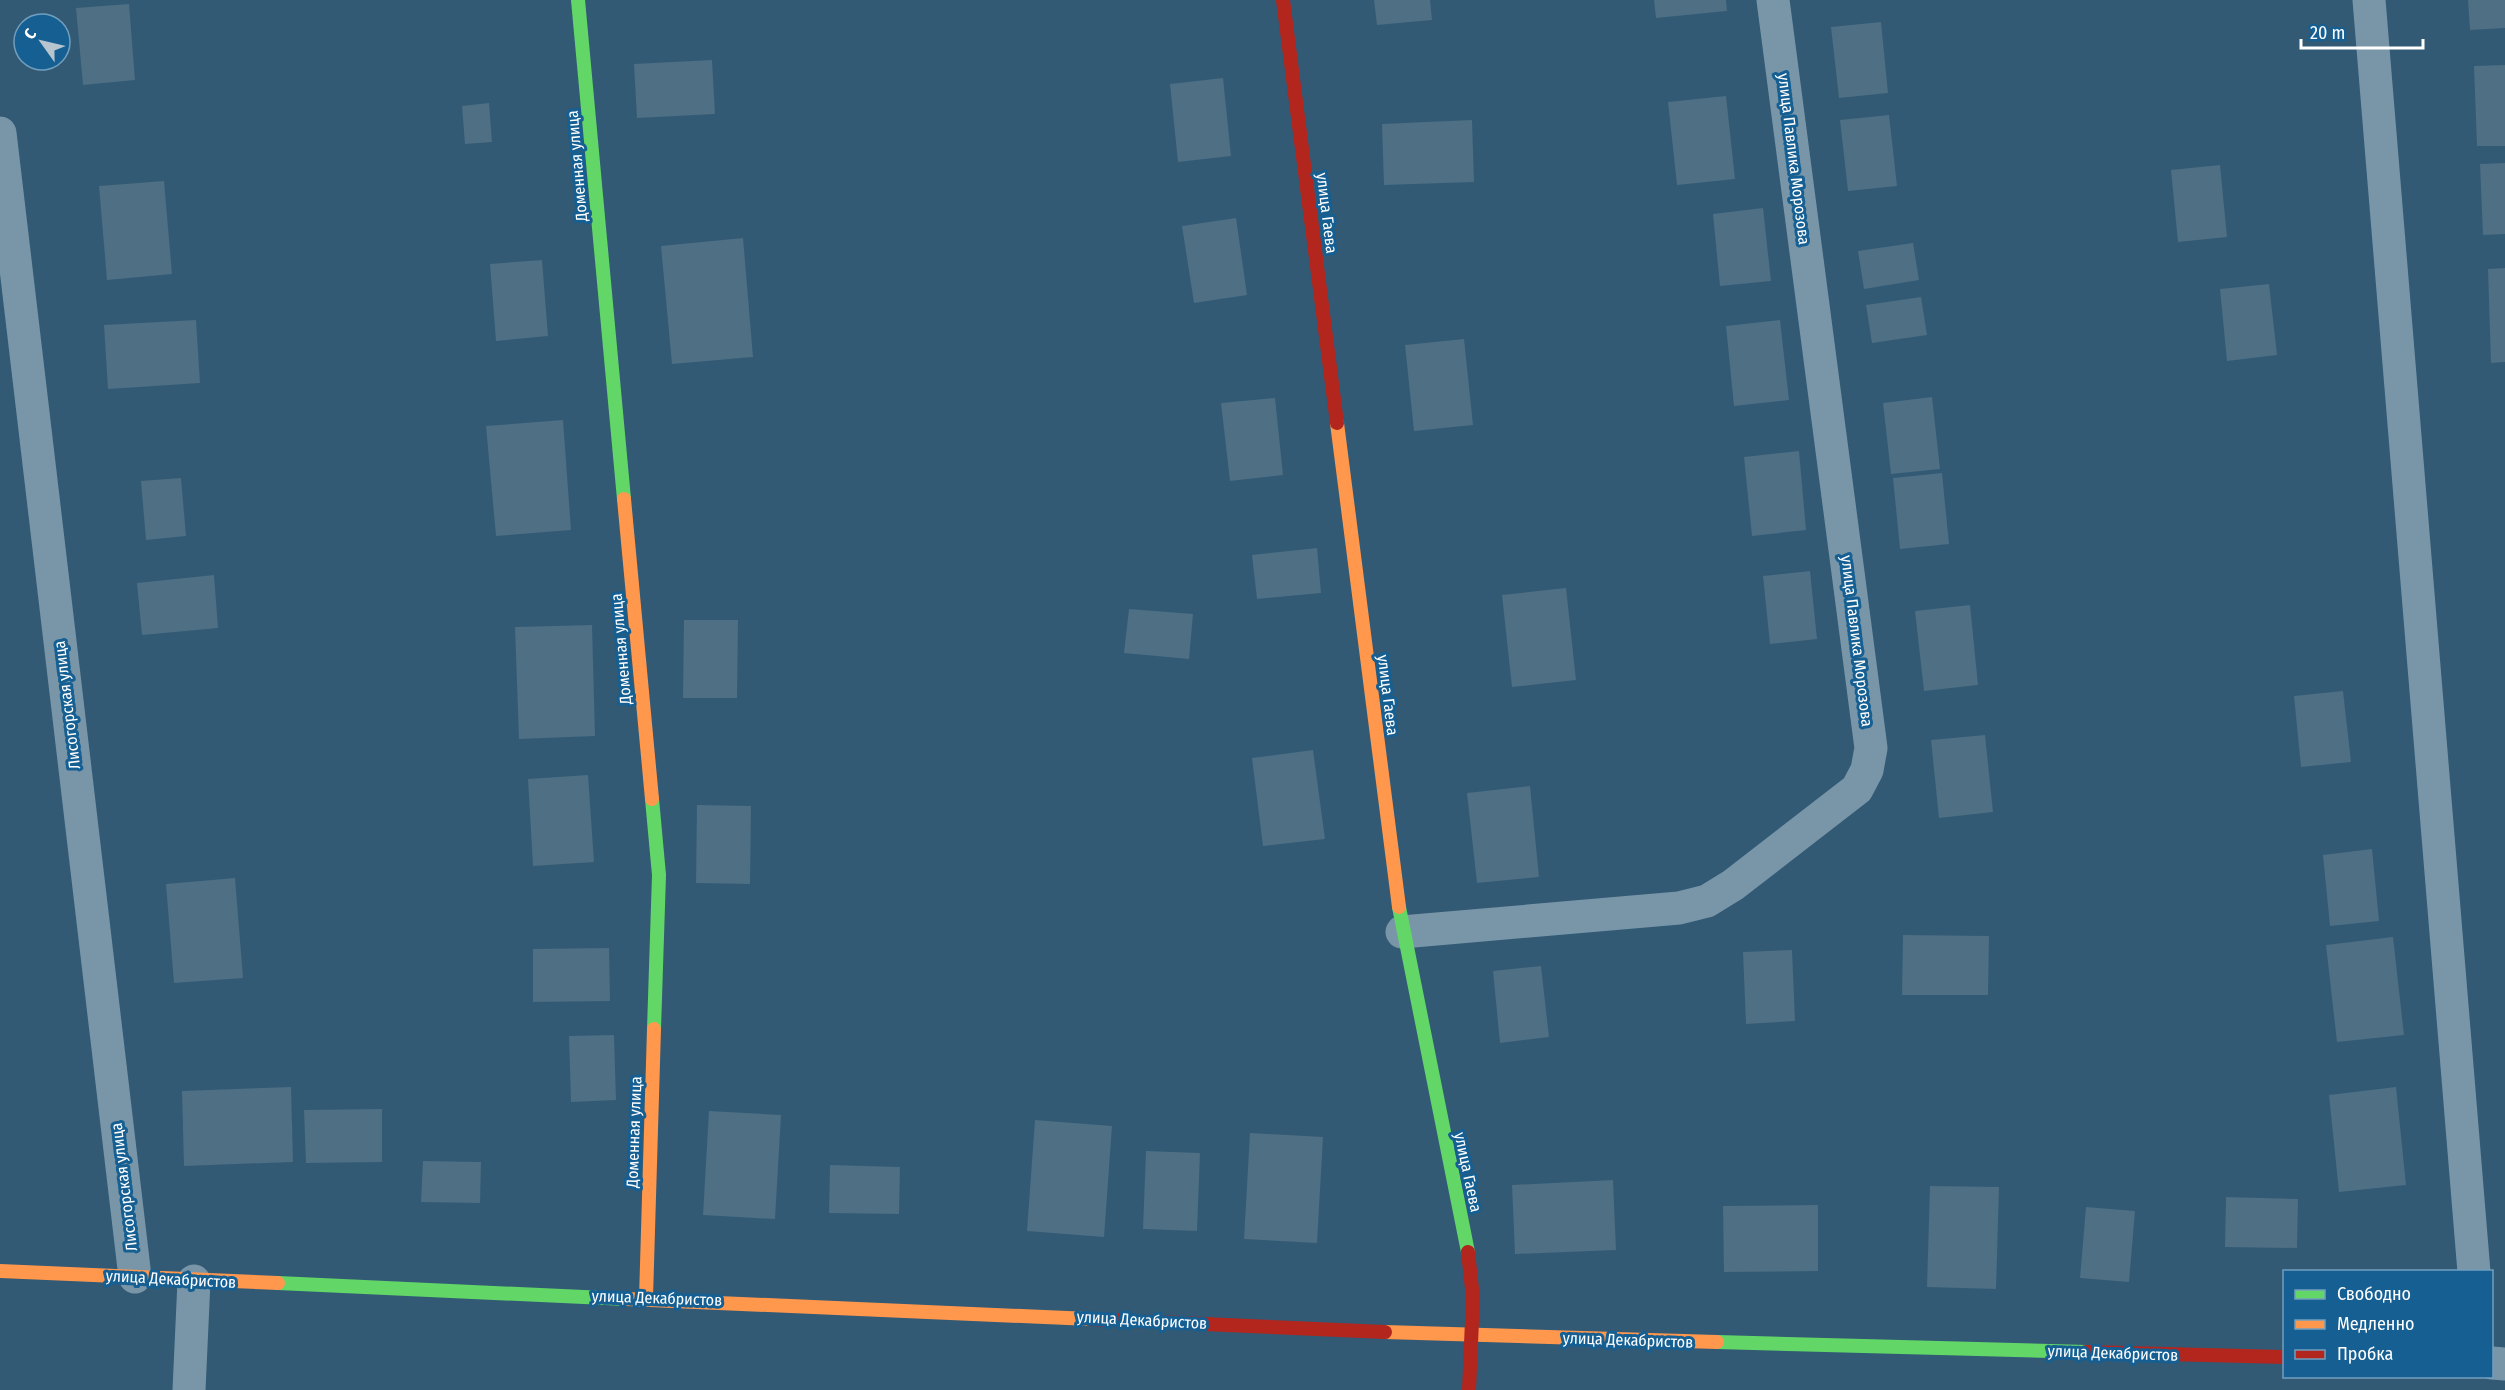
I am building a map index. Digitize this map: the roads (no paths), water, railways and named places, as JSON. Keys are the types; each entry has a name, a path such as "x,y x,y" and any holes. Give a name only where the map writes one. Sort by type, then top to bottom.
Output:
{"street":[{"name":"Доменная улица","path":"578,0 659,875 646,1298"},
{"name":"улица Гаева","path":"1283,0 1402,932 1470,1263 1472,1336 1470,1390"},
{"name":"улица Павлика Морозова","path":"1402,932 1678,908 1707,901 1732,885 1857,789 1867,770 1871,748 1773,0"},
{"path":"2369,0 2474,1270"},
{"name":"Лисогорская улица","path":"0,133 135,1276"},
{"name":"улица Декабристов","path":"0,1271 1472,1336 2283,1357"},
{"path":"189,1390 194,1281"}]}
